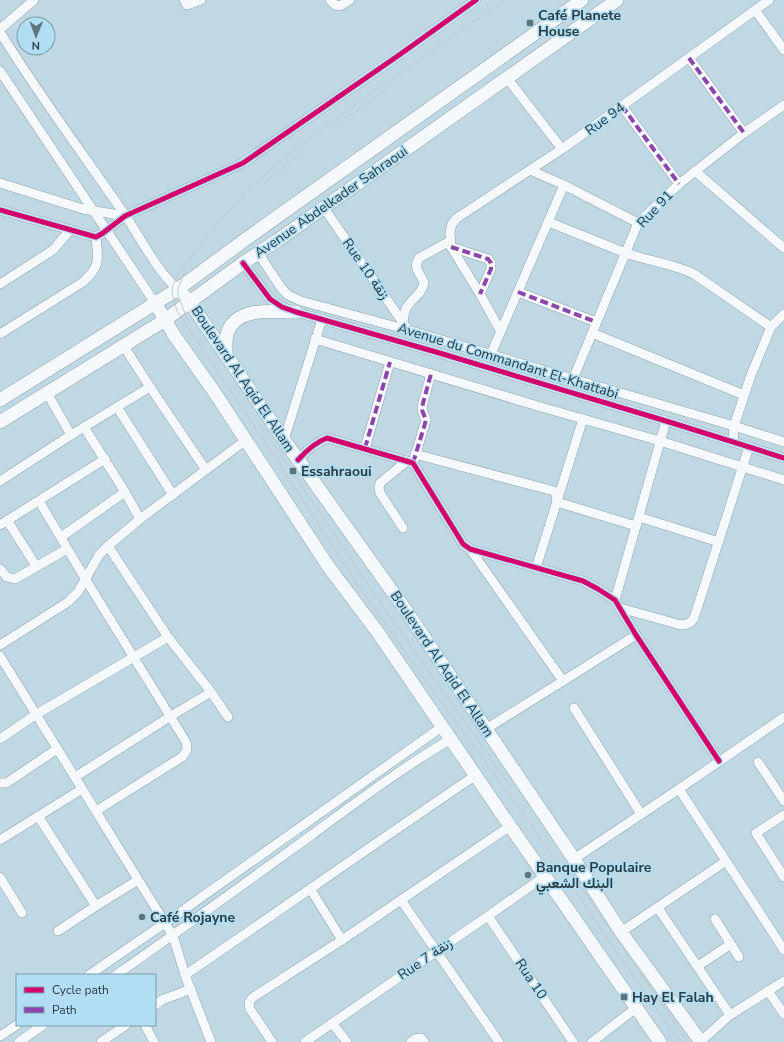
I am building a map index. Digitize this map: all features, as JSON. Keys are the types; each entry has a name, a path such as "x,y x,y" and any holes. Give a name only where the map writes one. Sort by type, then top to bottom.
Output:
{"main road":[{"name":"Avenue Abdelkader Sahraoui","path":"0,400 178,289 582,0"},
{"name":"Avenue Abdelkader Sahraoui","path":"0,422 165,320 243,262 324,208 617,0"},
{"name":"Boulevard Al Aqid El Allam","path":"178,289 189,301 298,460 407,612 574,859 621,932 701,1042"},
{"path":"156,303 165,320 246,440 328,566 379,634 660,1042"},
{"path":"226,356 226,339 228,331 238,319 244,315 256,313 296,312"}],"street":[{"path":"0,29 34,0"},
{"path":"184,0 187,5 201,0"},
{"path":"330,0 335,5 340,6 350,0"},
{"path":"96,237 125,216 243,163 476,0"},
{"name":"Rue 94","path":"451,244 450,232 452,224 457,218 562,149 755,10 764,1"},
{"path":"755,10 784,50"},
{"path":"0,32 30,80 167,278 178,289"},
{"path":"689,58 744,133"},
{"path":"0,71 156,303"},
{"path":"507,78 562,149"},
{"name":"Rue 91","path":"573,379 638,223 695,171 744,133 784,105"},
{"path":"622,106 679,184"},
{"path":"530,170 564,185 638,223"},
{"path":"695,171 784,248"},
{"path":"0,183 94,211 125,216"},
{"path":"492,354 564,185"},
{"name":"Rue 10 زنقة","path":"324,208 406,326"},
{"path":"0,210 96,237"},
{"path":"548,222 626,253 682,268 694,274 770,327"},
{"path":"0,284 53,250 70,230"},
{"path":"0,334 83,282 93,274 97,265 96,237"},
{"path":"406,326 408,306 423,288 423,280 416,269 416,263 419,258 451,244 488,259 491,263 491,269 480,294"},
{"path":"451,244 501,332"},
{"name":"Avenue du Commandant El-Khattabi","path":"258,253 277,284 288,295 301,301 406,326 573,379 784,442"},
{"name":"Avenue du Commandant El-Khattabi","path":"243,262 270,299 282,307 666,421 784,458"},
{"path":"518,292 596,322"},
{"path":"733,442 734,426 770,327 784,314"},
{"path":"284,440 322,319"},
{"path":"592,333 744,395"},
{"path":"315,340 660,441 784,480"},
{"path":"124,345 150,387 206,470"},
{"path":"365,448 390,362"},
{"path":"403,528 380,494 379,488 380,483 412,460 426,420 422,410 431,374"},
{"path":"0,482 71,435 150,387"},
{"path":"47,392 71,435"},
{"path":"117,407 173,495"},
{"path":"536,568 583,419"},
{"path":"666,421 636,526 617,604 719,761"},
{"path":"84,427 105,459 140,519"},
{"path":"298,460 320,441 327,438 412,460 554,491 557,502"},
{"path":"0,645 68,602 78,592 99,555 108,546 140,519 246,440"},
{"path":"470,549 583,581 598,589 617,604 677,624 687,624 694,618 749,447"},
{"path":"36,566 4,523 105,459"},
{"path":"412,460 463,544 470,549 563,681"},
{"path":"61,538 125,492"},
{"path":"39,501 188,747 187,752 182,757 96,811"},
{"path":"557,502 636,526"},
{"path":"639,517 719,542"},
{"path":"108,546 168,637 228,716"},
{"path":"0,569 7,577 15,579 67,549"},
{"path":"486,729 636,635"},
{"path":"0,739 36,715 168,637"},
{"path":"0,656 173,936 185,976 211,1042"},
{"path":"75,778 170,716 211,692"},
{"path":"574,708 641,814"},
{"path":"574,859 784,717"},
{"path":"91,974 442,726"},
{"path":"117,974 173,936 367,795 430,751 451,739"},
{"path":"0,783 11,780 57,749"},
{"path":"758,762 784,801"},
{"path":"185,976 311,890 394,830 476,775"},
{"path":"0,840 82,789"},
{"path":"679,789 784,950"},
{"path":"784,814 756,833 784,877"},
{"path":"38,816 96,906"},
{"path":"272,1042 250,1009 249,1004 252,998 342,940 510,826"},
{"path":"621,932 726,861"},
{"name":"Rue 7 زنقة","path":"305,1042 545,876"},
{"path":"0,877 4,892 22,913"},
{"path":"58,931 138,880"},
{"path":"311,890 342,940"},
{"path":"401,900 499,1042"},
{"path":"658,908 730,1015"},
{"name":"Rua 10","path":"488,916 573,1042"},
{"path":"715,919 739,957"},
{"path":"698,966 731,944"},
{"path":"701,1042 730,1015 784,981"},
{"path":"156,1004 162,1000 191,989"},
{"path":"768,991 784,1014"},
{"path":"592,1042 636,1008"},
{"path":"332,1023 347,1042"},
{"path":"0,1036 16,1026"},
{"path":"19,1042 43,1026"},
{"path":"101,1042 125,1026"},
{"path":"146,1026 154,1042"},
{"path":"411,1042 421,1038 424,1042"}],"tram line":[{"path":"505,0 361,100 287,155 251,187 223,217 179,272 173,285 172,293 177,311 273,454 358,585 415,666 530,823 622,960 680,1042"},
{"path":"337,125 387,89"},
{"path":"264,184 306,147"},
{"path":"185,271 178,289 178,295 187,319"},
{"path":"260,424 386,611 511,787"},
{"path":"565,864 688,1042"}],"marked path":[{"path":"689,58 744,133"},
{"path":"622,106 679,184"},
{"path":"451,247 488,259 491,263 491,269 480,294"},
{"path":"518,292 596,322"},
{"path":"365,448 390,362"},
{"path":"413,463 426,420 422,410 431,374"}],"cycle path":[{"path":"0,210 96,237 125,216 243,163 476,0"},
{"path":"243,263 270,299 282,307 666,421 784,458"},
{"path":"298,460 311,447 327,438 413,463 463,544 470,549 583,581 615,600 636,635 719,761"}],"place":[{"name":"Café Planete House","path":"530,23"},
{"name":"Essahraoui","path":"293,471"},
{"name":"Banque Populaire البنك الشعبي","path":"528,875"},
{"name":"Café Rojayne","path":"142,917"},
{"name":"Hay El Falah","path":"624,997"}]}
